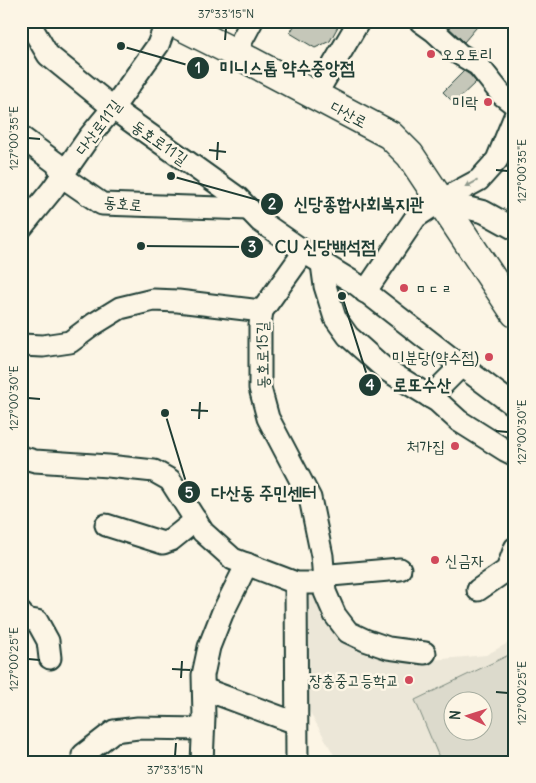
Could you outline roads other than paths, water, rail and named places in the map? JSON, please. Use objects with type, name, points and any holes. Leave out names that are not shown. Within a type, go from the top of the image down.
[{"type":"main road","name":"다산로","points":[[171,21],[390,135],[410,155],[515,313]]},
{"type":"street","name":"동호로11길","points":[[28,21],[48,55],[113,108],[238,198],[260,221],[322,264],[356,284],[515,406]]},
{"type":"street","name":"다산로11길","points":[[24,220],[63,174],[158,46],[167,21]]},
{"type":"street","points":[[235,53],[252,21]]},
{"type":"street","points":[[315,96],[360,21]]},
{"type":"street","points":[[420,21],[459,54],[478,65],[501,94],[515,105]]},
{"type":"street","points":[[365,292],[416,217],[440,201],[479,180],[496,160],[515,116]]},
{"type":"street","name":"동호로","points":[[21,137],[56,163],[70,182],[102,204],[249,210]]},
{"type":"street","points":[[440,201],[484,212],[515,229]]},
{"type":"street","points":[[262,311],[304,252]]},
{"type":"street","points":[[322,264],[325,286],[335,318],[348,336],[385,368],[438,401],[459,421],[515,455]]},
{"type":"street","name":"동호로15길","points":[[21,345],[43,346],[70,342],[120,308],[153,300],[178,301],[262,311],[260,324],[260,388],[268,418],[310,498],[322,556],[325,592],[335,615],[348,632],[365,640],[388,648],[426,654]]},
{"type":"street","points":[[430,396],[461,366]]},
{"type":"street","points":[[21,457],[35,461],[154,471],[170,480],[203,532],[233,559],[296,583],[313,584],[332,575],[400,569]]},
{"type":"street","points":[[106,525],[163,543],[171,540],[196,520]]},
{"type":"street","points":[[478,590],[508,570],[515,548]]},
{"type":"street","points":[[202,762],[203,676],[209,647],[222,614],[247,564]]},
{"type":"street","points":[[296,583],[296,762]]},
{"type":"street","points":[[21,613],[24,619],[37,622],[48,641],[50,658]]},
{"type":"street","points":[[204,689],[296,723]]},
{"type":"street","points":[[87,762],[83,755],[114,731],[138,728],[203,729]]},
{"type":"place","name":"미니스톱 약수중앙점","points":[[121,46]]},
{"type":"place","name":"오오토리","points":[[431,54]]},
{"type":"place","name":"미락","points":[[488,102]]},
{"type":"place","name":"신당종합사회복지관","points":[[171,176]]},
{"type":"place","name":"CU 신당백석점","points":[[141,246]]},
{"type":"place","name":"ㅁㄷㄹ","points":[[404,288]]},
{"type":"place","name":"로또수산","points":[[342,296]]},
{"type":"place","name":"미분당(약수점)","points":[[489,357]]},
{"type":"place","name":"다산동 주민센터","points":[[165,413]]},
{"type":"place","name":"처가집","points":[[455,446]]},
{"type":"place","name":"신금자","points":[[435,560]]},
{"type":"place","name":"장충중고등학교","points":[[409,680]]}]
